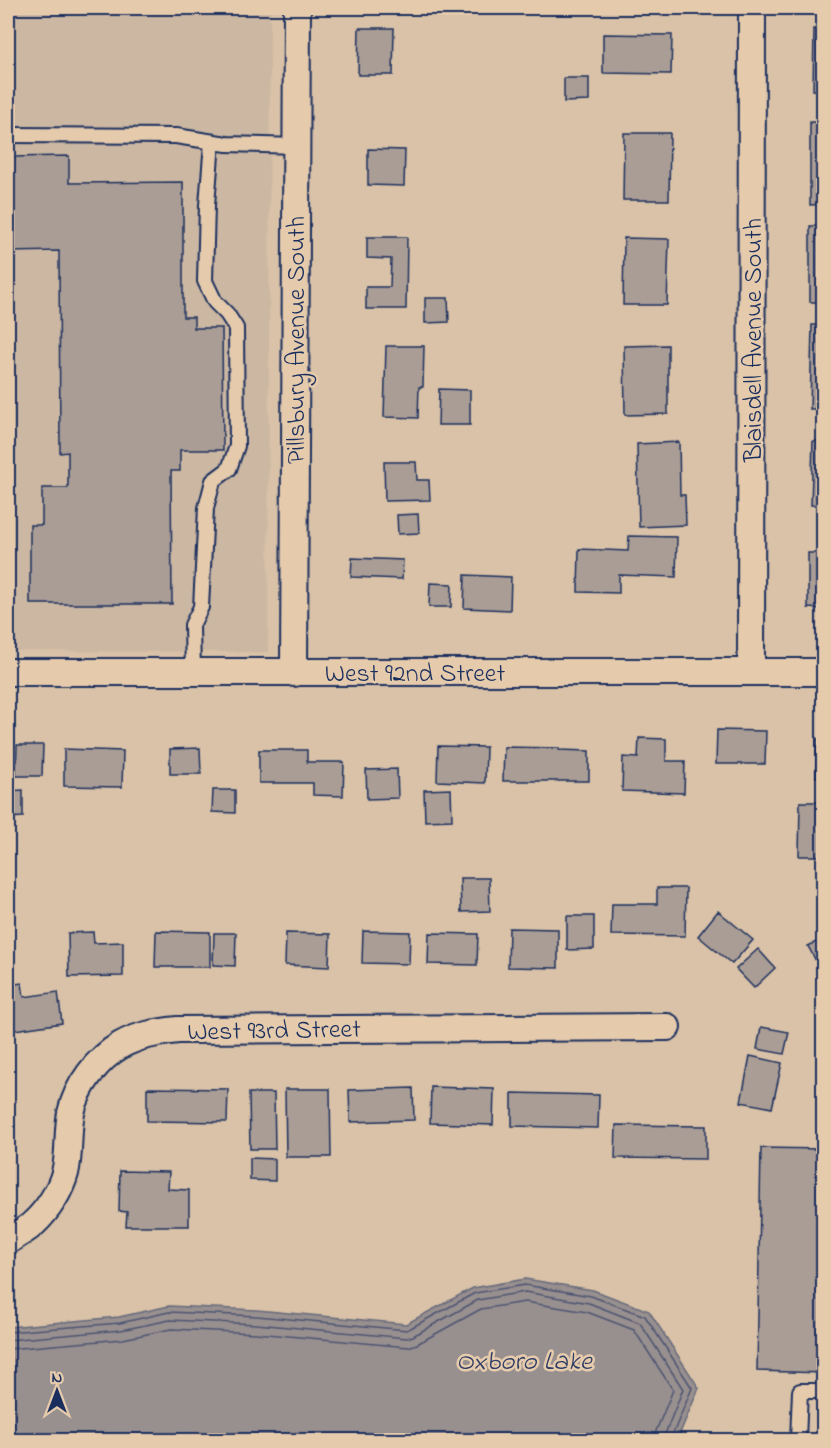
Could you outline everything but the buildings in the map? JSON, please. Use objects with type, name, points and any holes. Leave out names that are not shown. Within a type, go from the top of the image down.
[{"type":"street","name":"Pillsbury Avenue South","points":[[294,673],[297,8]]},
{"type":"street","name":"Blaisdell Avenue South","points":[[751,672],[752,8]]},
{"type":"street","name":"West 92nd Street","points":[[8,672],[824,672]]},
{"type":"street","name":"West 93rd Street","points":[[8,1241],[33,1224],[52,1201],[65,1173],[71,1114],[82,1086],[98,1062],[122,1044],[149,1034],[178,1030],[667,1027]]},
{"type":"lane","points":[[8,135],[176,136],[227,144],[296,146]]},
{"type":"lane","points":[[193,673],[192,625],[201,608],[206,508],[213,481],[229,469],[237,446],[236,328],[215,302],[205,282],[207,205],[212,141]]},
{"type":"lane","points":[[798,1440],[800,1391],[824,1391]]},
{"type":"shaded area","points":[[8,8],[270,8],[268,652],[8,651]]},
{"type":"water","name":"Oxboro Lake","points":[[525,1279],[593,1290],[649,1311],[699,1388],[677,1440],[8,1440],[8,1327],[119,1317],[169,1306],[257,1310],[406,1324],[473,1288]]}]
